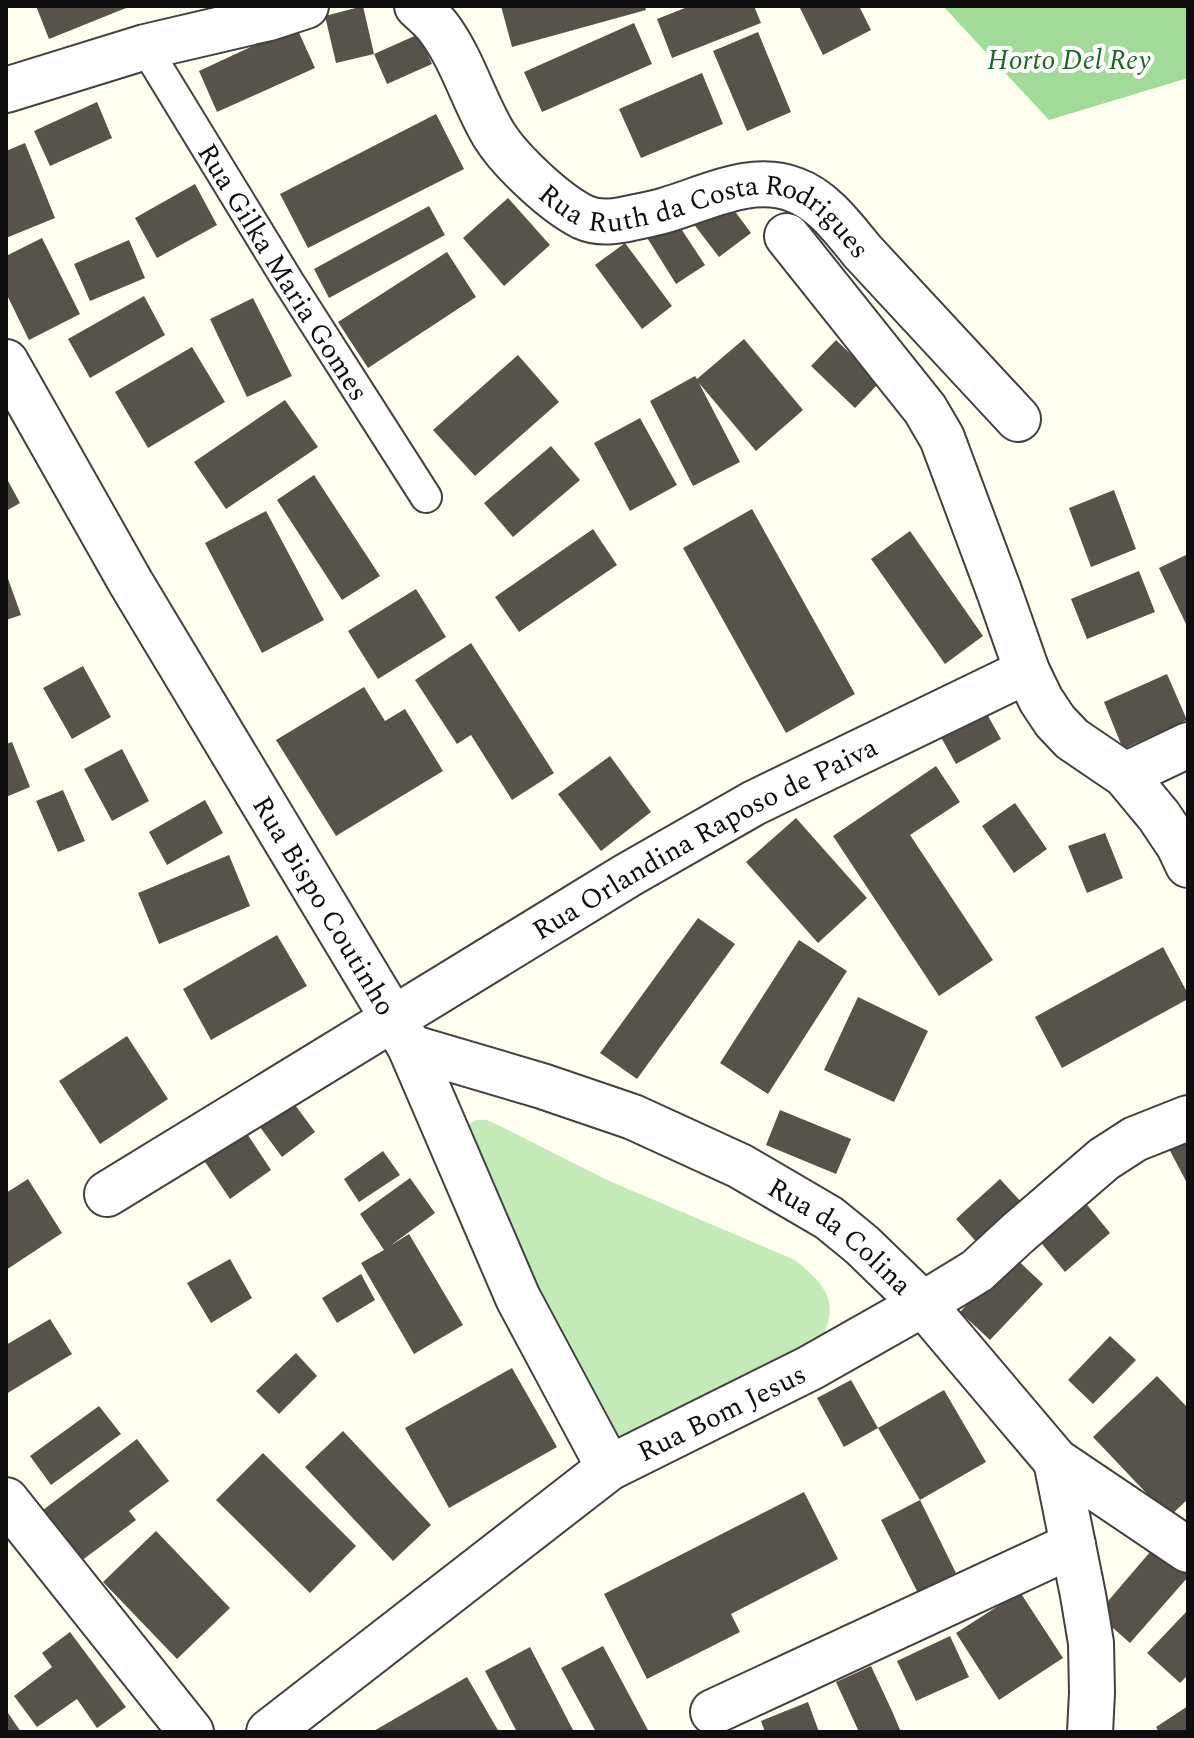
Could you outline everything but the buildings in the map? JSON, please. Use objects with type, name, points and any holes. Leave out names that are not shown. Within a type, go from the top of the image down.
[{"type":"street","points":[[6,90],[145,47],[269,18],[306,6]]},
{"type":"street","name":"Rua Ruth da Costa Rodrigues","points":[[417,6],[439,27],[495,137],[524,171],[578,215],[591,221],[613,222],[666,210],[734,188],[767,184],[795,189],[820,205],[839,223],[1018,419]]},
{"type":"street","name":"Rua Ruth da Costa Rodrigues","points":[[787,236],[925,409],[942,438],[1027,671],[1041,700],[1072,739],[1125,775],[1159,816],[1188,865]]},
{"type":"street","name":"Rua Bispo Coutinho","points":[[6,362],[131,583],[401,1034],[518,1298],[609,1468]]},
{"type":"street","name":"Rua Orlandina Raposo de Paiva","points":[[107,1194],[401,1034],[628,875],[754,803],[1027,671]]},
{"type":"street","points":[[1125,775],[1188,745]]},
{"type":"street","name":"Rua da Colina","points":[[401,1034],[633,1117],[740,1166],[829,1218],[923,1304],[1056,1461],[1188,1550]]},
{"type":"street","name":"Rua Bom Jesus","points":[[269,1732],[609,1468],[810,1368],[923,1304],[977,1271],[1104,1159],[1135,1139],[1188,1118]]},
{"type":"street","points":[[1056,1461],[1091,1643],[1090,1732]]},
{"type":"street","points":[[6,1500],[191,1732]]},
{"type":"street","points":[[713,1712],[1073,1545]]},
{"type":"lane","name":"Rua Gilka Maria Gomes","points":[[145,47],[288,281],[426,497]]},
{"type":"green space","name":"Horto Del Rey","points":[[943,6],[1188,6],[1188,78],[1049,120]]},
{"type":"green space","points":[[477,1120],[487,1120],[607,1180],[795,1260],[814,1277],[826,1294],[830,1313],[822,1337],[621,1442],[604,1439],[461,1129]]}]
